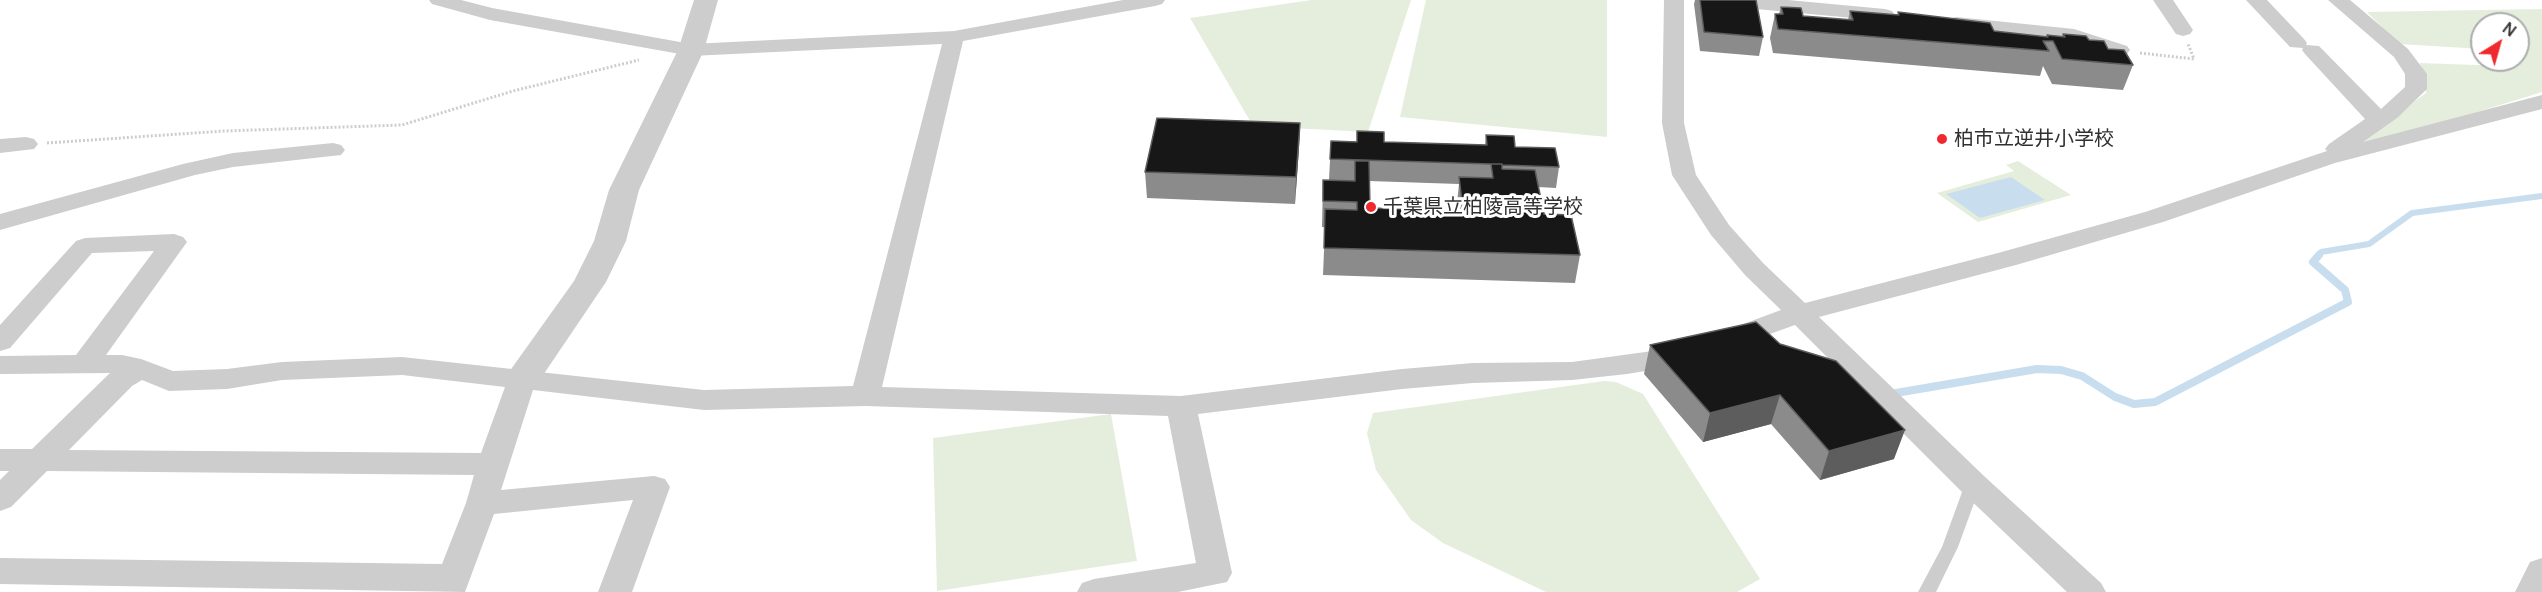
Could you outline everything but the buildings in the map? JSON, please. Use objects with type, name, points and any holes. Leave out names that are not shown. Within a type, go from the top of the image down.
[{"type":"street","points":[[439,0],[490,14],[691,50],[954,37],[1155,0]]},
{"type":"street","points":[[0,571],[450,584],[482,503],[492,464],[522,379],[590,282],[610,241],[624,190],[691,50],[706,0]]},
{"type":"street","points":[[1674,0],[1673,123],[1684,175],[1720,231],[1754,269],[1973,484],[2089,592]]},
{"type":"street","points":[[1724,0],[1901,17]]},
{"type":"street","points":[[2163,0],[2183,30]]},
{"type":"street","points":[[2256,0],[2379,120]]},
{"type":"street","points":[[2327,158],[2379,120],[2416,89],[2416,74],[2401,53],[2338,0]]},
{"type":"street","points":[[1936,21],[2074,35],[2120,50]]},
{"type":"street","points":[[866,396],[954,37]]},
{"type":"street","points":[[0,366],[122,363],[141,368],[169,381],[227,379],[282,371],[402,366],[704,400],[866,396],[1181,406],[1402,379],[1473,373],[1572,371],[1627,365],[1684,355],[1800,313],[2007,259],[2154,217],[2327,158],[2542,102]]},
{"type":"street","points":[[0,146],[26,144]]},
{"type":"street","points":[[0,222],[191,169],[233,160],[333,150]]},
{"type":"street","points":[[0,342],[85,246],[174,242],[84,365]]},
{"type":"street","points":[[0,499],[122,379],[141,368]]},
{"type":"street","points":[[1094,592],[1215,573],[1181,406]]},
{"type":"street","points":[[0,460],[492,464]]},
{"type":"street","points":[[482,503],[654,487],[615,592]]},
{"type":"street","points":[[2532,592],[2542,571]]},
{"type":"lane","points":[[1927,592],[1950,547],[1973,484]]},
{"type":"path","points":[[2120,50],[2194,59],[2183,30]]},
{"type":"path","points":[[26,144],[224,132],[402,125],[513,91],[643,59]]},
{"type":"green space","points":[[1311,0],[1411,0],[1368,132],[1253,126],[1190,18]]},
{"type":"green space","points":[[1426,0],[1607,0],[1607,137],[1400,117]]},
{"type":"green space","points":[[2542,9],[2542,92],[2403,135],[2357,144],[2426,93],[2420,63],[2470,65],[2470,72],[2530,72],[2530,12],[2470,12],[2470,48],[2399,44],[2367,12]]},
{"type":"green space","points":[[2018,161],[2071,195],[1978,222],[1937,193],[2014,171],[2006,165]]},
{"type":"green space","points":[[1604,381],[1616,382],[1643,394],[1760,579],[1737,592],[1546,592],[1443,543],[1411,520],[1376,470],[1367,433],[1373,413]]},
{"type":"green space","points":[[1111,414],[1137,561],[937,591],[933,438]]},
{"type":"water","points":[[2011,177],[2045,200],[1980,218],[1946,194]]},
{"type":"waterway","points":[[2318,256],[2321,252],[2369,244],[2412,213],[2542,196]]},
{"type":"waterway","points":[[1890,394],[2037,369],[2061,370],[2082,376],[2115,397],[2134,404],[2155,402],[2348,302],[2345,290],[2313,262],[2319,255]]},
{"type":"place","name":"柏市立逆井小学校","points":[[1942,139]]},
{"type":"place","name":"千葉県立柏陵高等学校","points":[[1371,207]]}]
